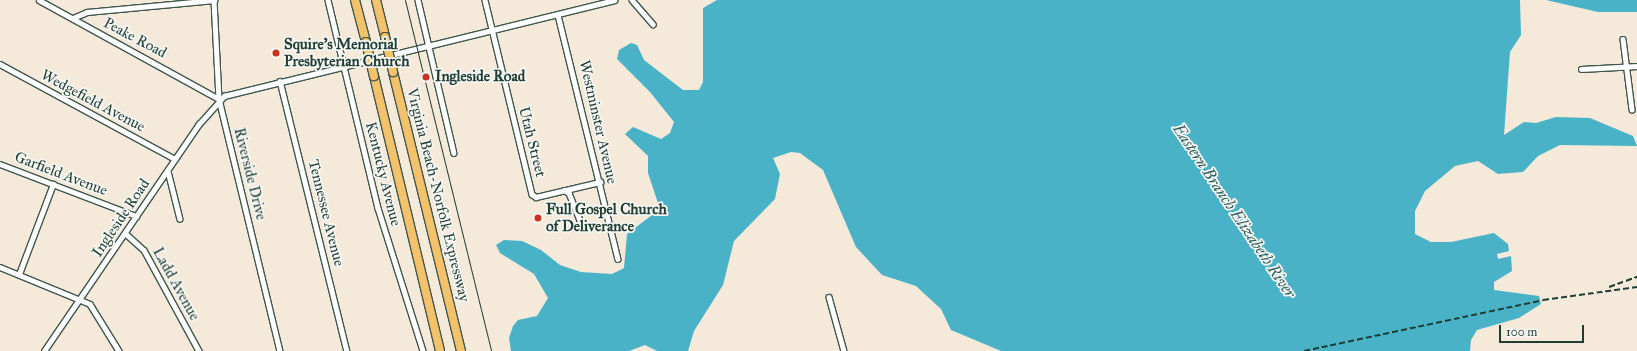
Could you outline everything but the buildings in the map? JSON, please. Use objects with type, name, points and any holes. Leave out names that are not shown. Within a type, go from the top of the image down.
[{"type":"highway","points":[[355,0],[440,351]]},
{"type":"highway","name":"Virginia Beach-Norfolk Expressway","points":[[376,0],[461,351]]},
{"type":"street","name":"Peake Road","points":[[39,0],[219,99]]},
{"type":"street","points":[[73,18],[88,12],[214,0]]},
{"type":"street","name":"Riverside Drive","points":[[214,0],[219,99],[280,351]]},
{"type":"street","name":"Kentucky Avenue","points":[[328,0],[380,214],[423,351]]},
{"type":"street","points":[[418,0],[454,153]]},
{"type":"street","name":"Utah Street","points":[[485,0],[534,196],[564,190]]},
{"type":"street","points":[[219,99],[280,80],[492,29],[558,15],[614,0]]},
{"type":"street","points":[[632,0],[653,24]]},
{"type":"street","name":"Westminster Avenue","points":[[558,15],[618,259]]},
{"type":"street","points":[[1624,39],[1629,66],[1632,109]]},
{"type":"street","name":"Wedgefield Avenue","points":[[0,64],[176,159]]},
{"type":"street","points":[[1581,69],[1637,66]]},
{"type":"street","name":"Tennessee Avenue","points":[[280,80],[347,351]]},
{"type":"street","name":"Ingleside Road","points":[[44,351],[136,216],[219,99]]},
{"type":"street","name":"Garfield Avenue","points":[[0,164],[136,216]]},
{"type":"street","points":[[168,171],[180,219]]},
{"type":"street","points":[[564,190],[600,182]]},
{"type":"street","points":[[19,274],[53,184]]},
{"type":"street","points":[[564,190],[569,193],[581,223],[592,228],[610,225]]},
{"type":"street","name":"Ladd Avenue","points":[[125,233],[144,250],[199,351]]},
{"type":"street","points":[[0,267],[80,299],[93,306],[119,351]]},
{"type":"street","points":[[829,297],[844,351]]},
{"type":"water","name":"Eastern Branch Elizabeth River","points":[[717,0],[1520,0],[1521,35],[1510,52],[1504,135],[1524,122],[1536,123],[1556,117],[1590,118],[1633,136],[1637,146],[1560,145],[1538,156],[1523,172],[1498,174],[1478,161],[1455,166],[1425,191],[1415,211],[1415,234],[1431,242],[1451,242],[1494,233],[1508,244],[1509,251],[1497,254],[1498,259],[1511,256],[1512,271],[1494,282],[1494,290],[1539,296],[1541,304],[1519,318],[1477,330],[1471,340],[1470,351],[1001,351],[951,330],[941,309],[916,286],[882,275],[856,247],[823,170],[800,153],[791,152],[773,158],[780,174],[775,199],[734,241],[723,285],[694,331],[688,351],[657,351],[645,345],[629,351],[511,351],[509,338],[513,326],[518,320],[537,316],[548,298],[534,274],[500,253],[496,245],[504,240],[522,241],[541,250],[560,265],[581,272],[612,274],[624,268],[627,234],[660,209],[648,173],[648,156],[625,134],[633,127],[661,139],[670,133],[674,122],[650,92],[617,59],[619,50],[631,43],[637,45],[644,60],[683,90],[699,90],[703,82],[703,8]]},
{"type":"water","points":[[1546,0],[1637,0],[1637,12],[1598,12]]},
{"type":"tram line","points":[[405,0],[491,351]]},
{"type":"railway","points":[[1609,287],[1637,277]]},
{"type":"railway","points":[[1304,351],[1543,300],[1637,287]]},
{"type":"place","name":"Squire's Memorial Presbyterian Church","points":[[276,53]]},
{"type":"place","name":"Ingleside Road","points":[[426,77]]},
{"type":"place","name":"Full Gospel Church of Deliverance","points":[[538,218]]}]
